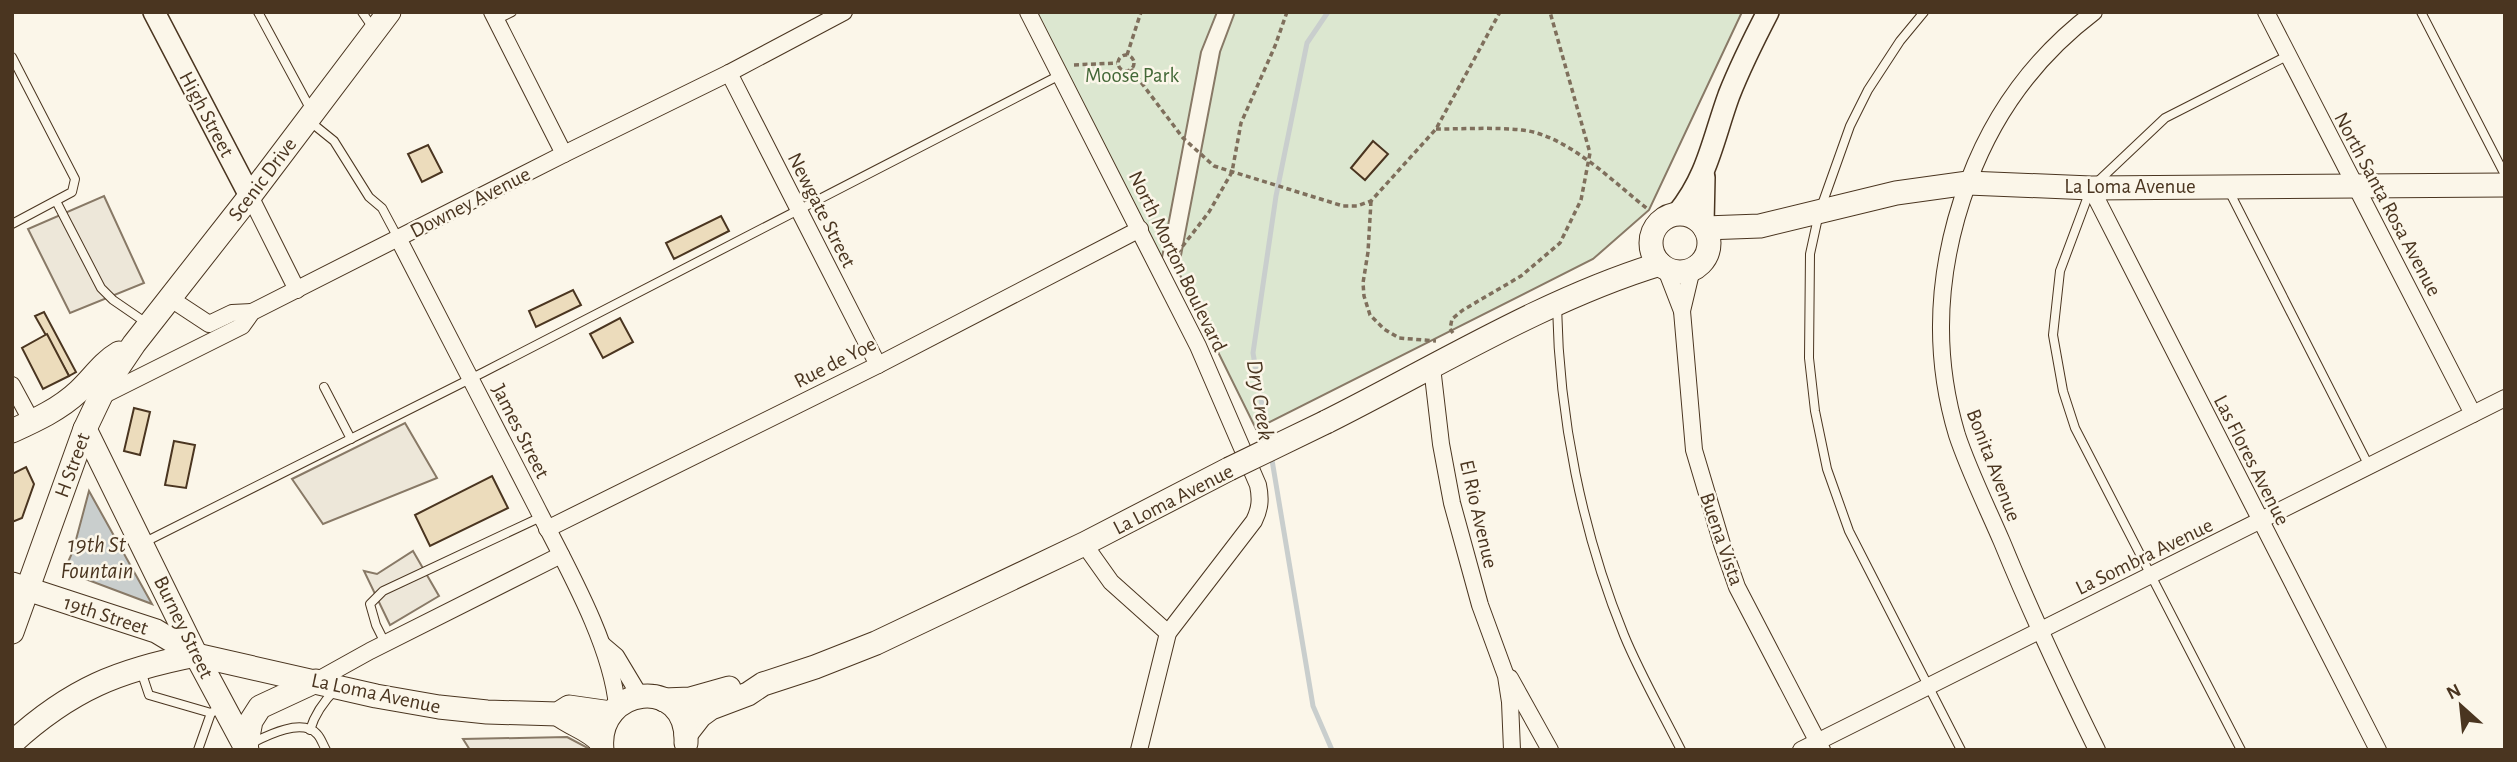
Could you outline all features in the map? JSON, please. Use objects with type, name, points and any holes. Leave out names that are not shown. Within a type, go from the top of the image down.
[{"type":"main road","name":"Scenic Drive","points":[[134,344],[310,116],[368,22],[388,12]]},
{"type":"main road","name":"La Loma Avenue","points":[[1704,226],[1760,226],[1896,193],[1968,183],[2091,188],[2505,185]]},
{"type":"main road","points":[[1678,213],[1688,214],[1704,226],[1710,241],[1699,264],[1680,272],[1663,266],[1651,248],[1651,238],[1661,220],[1678,213]]},
{"type":"main road","name":"La Loma Avenue","points":[[1699,264],[1760,226]]},
{"type":"main road","name":"La Loma Avenue","points":[[1613,279],[1639,255],[1651,238]]},
{"type":"main road","name":"La Loma Avenue","points":[[685,742],[700,716],[711,708],[748,694],[763,684],[876,643],[1084,544],[1557,305],[1613,279],[1663,266]]},
{"type":"main road","points":[[22,426],[62,406],[106,360],[134,344]]},
{"type":"main road","name":"H Street","points":[[12,632],[20,587],[85,429],[100,397],[134,344]]},
{"type":"main road","name":"Burney Street","points":[[85,429],[197,655],[218,710],[246,748]]},
{"type":"main road","name":"19th Street","points":[[20,587],[156,631],[197,655]]},
{"type":"main road","name":"La Loma Avenue","points":[[197,655],[376,696],[439,707],[487,712],[558,714],[569,707],[614,709]]},
{"type":"main road","points":[[12,744],[59,704],[101,682],[140,668],[197,655]]},
{"type":"main road","points":[[246,748],[251,721],[260,706],[327,684]]},
{"type":"main road","name":"La Loma Avenue","points":[[640,696],[653,696],[664,700],[690,699],[745,684],[763,684]]},
{"type":"main road","points":[[602,746],[606,723],[614,709],[640,696]]},
{"type":"main road","points":[[664,700],[681,714],[685,742]]},
{"type":"main road","name":"La Loma Avenue","points":[[558,714],[567,722],[587,729],[602,746]]},
{"type":"street","name":"High Street","points":[[154,12],[297,290]]},
{"type":"street","name":"Downey Avenue","points":[[100,397],[242,326],[252,312],[729,73],[844,12]]},
{"type":"street","name":"North Morton Boulevard","points":[[1028,12],[1198,345],[1258,485],[1260,497],[1259,510],[1254,521],[1168,633],[1135,748]]},
{"type":"street","points":[[1678,213],[1704,174],[1729,96],[1747,52],[1768,12]]},
{"type":"street","name":"Bonita Avenue","points":[[2094,12],[2050,49],[2025,77],[2001,113],[1978,156],[1948,247],[1940,323],[1946,392],[1957,435],[2039,631],[2097,750]]},
{"type":"street","name":"North Santa Rosa Avenue","points":[[2266,12],[2473,414]]},
{"type":"street","points":[[494,16],[564,154]]},
{"type":"street","name":"Newgate Street","points":[[729,73],[878,365]]},
{"type":"street","points":[[1704,174],[1704,226]]},
{"type":"street","name":"Las Flores Avenue","points":[[2091,188],[2378,750]]},
{"type":"street","name":"Rue de Yoe","points":[[544,523],[878,365],[1140,229]]},
{"type":"street","name":"James Street","points":[[398,238],[561,555],[603,645],[613,679],[614,709]]},
{"type":"street","name":"Buena Vista","points":[[1682,311],[1699,264]]},
{"type":"street","name":"Buena Vista","points":[[1663,266],[1682,311],[1693,450],[1722,544],[1737,587],[1820,746]]},
{"type":"street","points":[[171,299],[209,324],[232,313],[252,312]]},
{"type":"street","name":"El Rio Avenue","points":[[1432,367],[1441,444],[1454,514],[1480,605],[1504,667],[1550,750]]},
{"type":"street","points":[[12,385],[22,426]]},
{"type":"street","name":"La Sombra Avenue","points":[[1801,750],[1820,746],[1927,687],[2505,398]]},
{"type":"street","points":[[1084,544],[1111,582],[1168,633]]},
{"type":"street","points":[[327,684],[385,643],[561,555]]},
{"type":"street","name":"James Street","points":[[603,645],[616,656],[640,696]]},
{"type":"street","name":"El Rio Avenue","points":[[1504,667],[1510,702],[1512,750]]},
{"type":"lane","points":[[258,12],[310,116],[334,141],[369,197],[382,208],[398,238]]},
{"type":"lane","points":[[494,16],[512,12]]},
{"type":"lane","points":[[1924,12],[1900,41],[1868,90],[1850,126],[1819,213],[1810,254],[1809,358],[1815,411],[1827,469],[1849,531],[1961,750]]},
{"type":"lane","points":[[2421,12],[2505,175]]},
{"type":"lane","points":[[2241,750],[2075,428],[2063,391],[2053,335],[2060,271],[2091,188],[2165,118],[2287,56]]},
{"type":"lane","points":[[12,57],[75,179],[72,192],[12,224]]},
{"type":"lane","points":[[143,543],[799,211],[1058,69]]},
{"type":"lane","points":[[2226,186],[2369,466]]},
{"type":"lane","points":[[56,201],[101,288],[113,300],[150,325]]},
{"type":"lane","points":[[1557,305],[1560,362],[1572,452],[1594,552],[1624,636],[1681,750]]},
{"type":"lane","points":[[324,387],[351,439]]},
{"type":"lane","points":[[385,643],[370,604],[383,591],[544,523]]},
{"type":"lane","points":[[140,668],[149,695],[218,710],[198,750]]},
{"type":"lane","points":[[310,730],[313,718],[322,705],[327,684]]},
{"type":"lane","points":[[246,748],[262,738],[302,727],[317,733],[326,750]]},
{"type":"lane","points":[[12,744],[24,750]]},
{"type":"path","points":[[1127,55],[1141,12]]},
{"type":"path","points":[[1162,273],[1209,212],[1232,172],[1241,123],[1275,46],[1286,12]]},
{"type":"path","points":[[1131,69],[1184,138],[1214,166],[1343,206],[1357,206],[1371,201],[1436,129],[1500,12]]},
{"type":"path","points":[[1371,201],[1364,296],[1370,314],[1384,329],[1398,338],[1434,341],[1454,337],[1450,329],[1452,319],[1521,276],[1560,243],[1581,200],[1590,153],[1550,12]]},
{"type":"path","points":[[1117,63],[1122,55],[1127,55],[1134,60],[1131,69]]},
{"type":"path","points":[[1058,69],[1117,63]]},
{"type":"path","points":[[1117,63],[1122,70],[1131,69]]},
{"type":"path","points":[[1436,129],[1524,130],[1553,139],[1589,163],[1649,210]]},
{"type":"green space","name":"Moose Park","points":[[1028,12],[1217,12],[1201,52],[1160,268]]},
{"type":"green space","points":[[1235,12],[1742,12],[1649,210],[1593,259],[1256,429],[1178,271],[1220,52]]},
{"type":"shaded area","points":[[104,196],[144,283],[70,313],[28,229]]},
{"type":"shaded area","points":[[405,423],[437,478],[323,524],[292,479]]},
{"type":"shaded area","points":[[413,551],[439,596],[390,625],[364,571],[377,574]]},
{"type":"shaded area","points":[[567,737],[588,750],[470,750],[463,739]]},
{"type":"water","name":"19th St Fountain","points":[[89,491],[152,604],[64,571],[73,551]]},
{"type":"building","points":[[1373,141],[1388,154],[1365,180],[1351,168]]},
{"type":"building","points":[[428,145],[442,172],[422,182],[408,154]]},
{"type":"building","points":[[721,216],[729,231],[674,259],[666,243]]},
{"type":"building","points":[[573,290],[581,305],[536,327],[529,311]]},
{"type":"building","points":[[44,312],[76,372],[69,376],[35,316]]},
{"type":"building","points":[[620,318],[633,342],[603,358],[590,334]]},
{"type":"building","points":[[47,334],[69,376],[43,389],[22,348]]},
{"type":"building","points":[[134,408],[150,412],[140,455],[124,451]]},
{"type":"building","points":[[174,441],[195,445],[186,488],[165,485]]},
{"type":"building","points":[[26,467],[34,484],[22,518],[12,522],[12,474]]},
{"type":"building","points":[[492,476],[508,508],[430,546],[415,515]]},
{"type":"waterway","name":"Dry Creek","points":[[1269,444],[1253,353],[1276,196],[1307,43],[1328,12]]},
{"type":"waterway","name":"Dry Creek","points":[[1271,454],[1313,706],[1332,750]]}]
